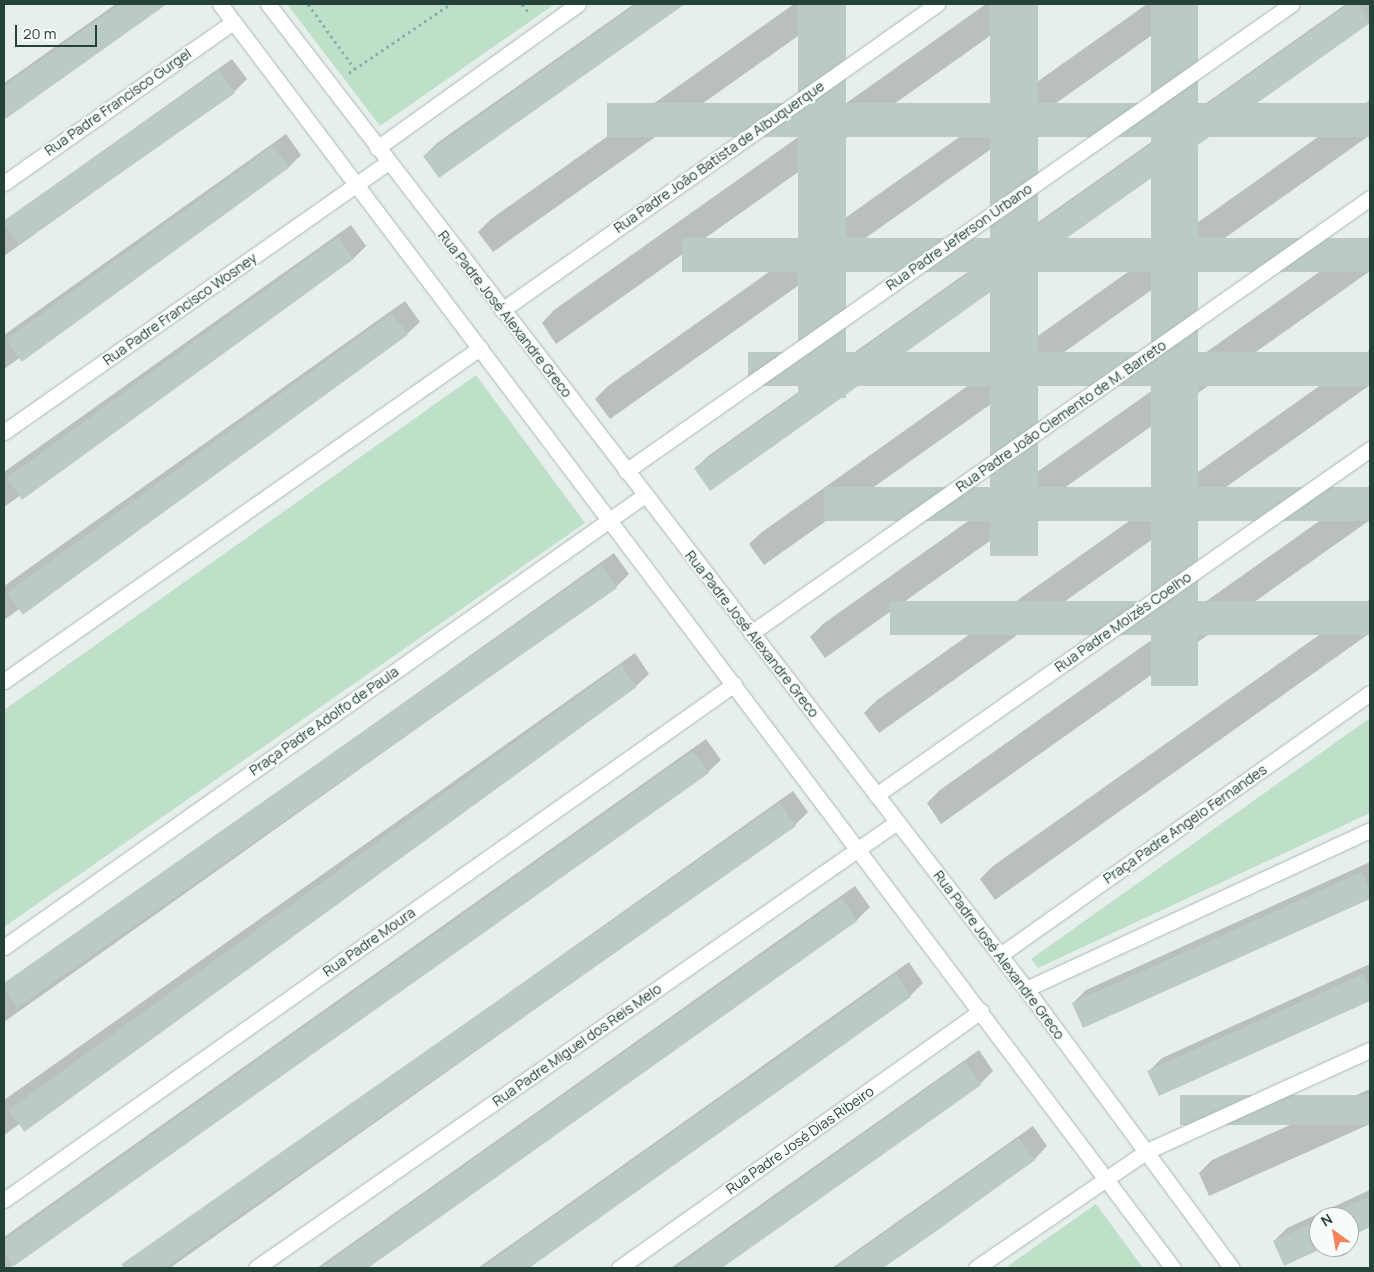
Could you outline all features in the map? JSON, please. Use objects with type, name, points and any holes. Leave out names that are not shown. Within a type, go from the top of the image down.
[{"type":"street","points":[[220,4],[859,849],[1173,1268]]},
{"type":"street","name":"Rua Padre José Alexandre Greco","points":[[268,4],[1026,989],[1232,1268]]},
{"type":"street","points":[[377,148],[578,4]]},
{"type":"street","name":"Rua Padre João Batista de Albuquerque","points":[[502,310],[937,4]]},
{"type":"street","name":"Rua Padre Jeferson Urbano","points":[[626,471],[1292,4]]},
{"type":"street","name":"Rua Padre Francisco Gurgel","points":[[4,182],[233,22]]},
{"type":"street","name":"Rua Padre Francisco Wosney","points":[[4,432],[388,162]]},
{"type":"street","name":"Rua Padre João Clemento de M. Barreto","points":[[751,633],[1370,198]]},
{"type":"street","points":[[4,681],[480,348]]},
{"type":"street","name":"Rua Padre Moizés Coelho","points":[[876,795],[1370,449]]},
{"type":"street","name":"Praça Padre Adolfo de Paula","points":[[4,947],[645,495]]},
{"type":"street","name":"Rua Padre Moura","points":[[4,1200],[734,684]]},
{"type":"street","name":"Praça Padre Angelo Fernandes","points":[[1000,955],[1370,692]]},
{"type":"street","name":"Rua Padre Miguel dos Reis Melo","points":[[256,1268],[897,822]]},
{"type":"street","points":[[1026,989],[1370,830]]},
{"type":"street","name":"Rua Padre José Dias Ribeiro","points":[[619,1268],[981,1011]]},
{"type":"street","points":[[976,1268],[1106,1177],[1147,1151],[1370,1050]]},
{"type":"path","points":[[308,4],[355,69]]},
{"type":"path","points":[[353,82],[348,74],[450,4]]},
{"type":"path","points":[[522,4],[531,16]]},
{"type":"green space","points":[[287,4],[555,4],[380,126]]},
{"type":"green space","points":[[476,375],[585,523],[4,927],[4,710]]},
{"type":"green space","points":[[1370,718],[1370,813],[1038,968],[1031,959]]},
{"type":"green space","points":[[1096,1204],[1143,1268],[1005,1268]]},
{"type":"building","points":[[120,4],[167,4],[4,120],[4,86]]},
{"type":"building","points":[[637,4],[685,4],[439,178],[423,156]]},
{"type":"building","points":[[798,4],[846,4],[846,398],[798,398]]},
{"type":"building","points":[[990,4],[1038,4],[1038,556],[990,556]]},
{"type":"building","points":[[1151,4],[1198,4],[1198,686],[1151,686]]},
{"type":"building","points":[[1349,4],[1358,4],[1370,23],[710,491],[694,468]]},
{"type":"building","points":[[219,70],[235,93],[19,244],[4,221]]},
{"type":"building","points":[[607,103],[1370,103],[1370,137],[607,137]]},
{"type":"building","points":[[273,146],[289,168],[22,362],[6,340]]},
{"type":"building","points":[[338,237],[354,259],[22,500],[6,478]]},
{"type":"building","points":[[682,238],[1370,238],[1370,272],[682,272]]},
{"type":"building","points":[[392,313],[408,335],[23,615],[7,593]]},
{"type":"building","points":[[748,352],[1370,352],[1370,386],[748,386]]},
{"type":"building","points":[[824,487],[1370,487],[1370,521],[824,521]]},
{"type":"building","points":[[601,565],[617,588],[17,1008],[4,989],[4,983]]},
{"type":"building","points":[[890,601],[1370,601],[1370,635],[890,635]]},
{"type":"building","points":[[621,665],[637,687],[24,1132],[9,1110]]},
{"type":"building","points":[[693,751],[709,773],[14,1266],[4,1252],[4,1240]]},
{"type":"building","points":[[780,803],[796,826],[165,1268],[124,1268],[121,1264]]},
{"type":"building","points":[[1362,872],[1370,890],[1370,899],[1083,1028],[1072,1003]]},
{"type":"building","points":[[842,898],[857,921],[456,1206],[368,1268],[320,1268]]},
{"type":"building","points":[[896,974],[911,997],[577,1234],[529,1268],[481,1268]]},
{"type":"building","points":[[1363,974],[1370,990],[1370,1001],[1159,1096],[1147,1071]]},
{"type":"building","points":[[965,1062],[981,1085],[722,1268],[675,1268]]},
{"type":"building","points":[[1180,1095],[1370,1095],[1370,1125],[1180,1125]]},
{"type":"building","points":[[1019,1138],[1035,1160],[935,1232],[883,1268],[835,1268]]},
{"type":"building","points":[[1370,1196],[1370,1227],[1359,1232],[1359,1207],[1346,1207]]},
{"type":"building","points":[[1309,1225],[1309,1254],[1284,1266],[1273,1241]]}]
